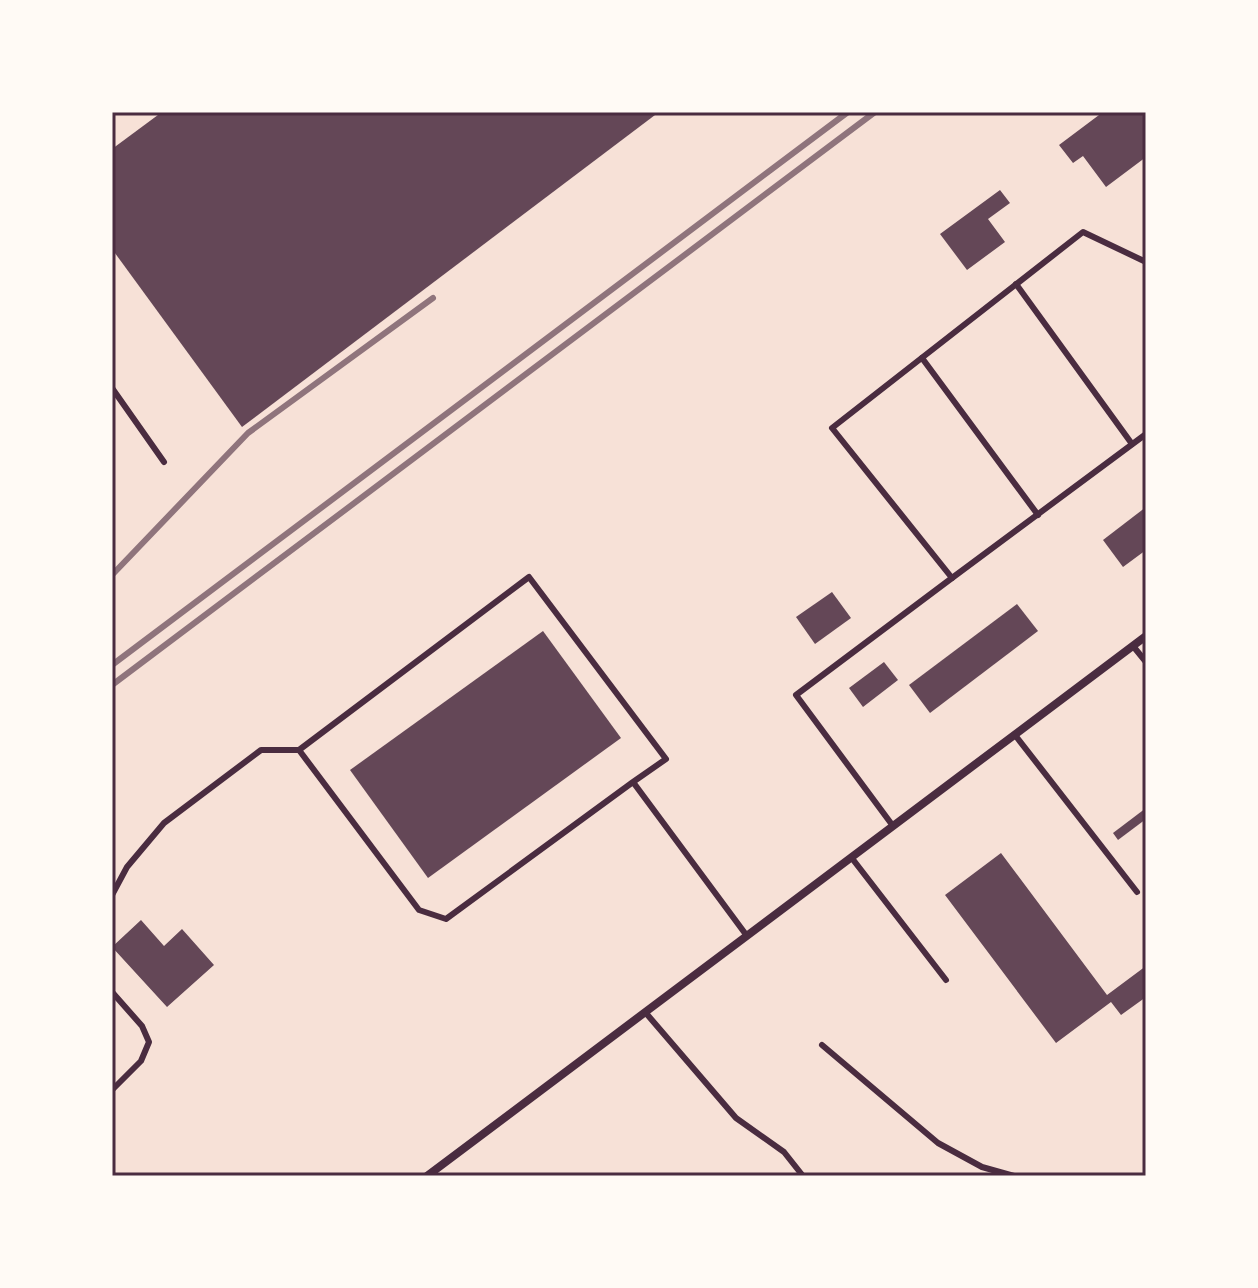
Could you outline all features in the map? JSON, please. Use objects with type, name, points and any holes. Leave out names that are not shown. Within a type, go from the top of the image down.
[{"type":"street","points":[[429,1175],[1146,636]]},
{"type":"lane","points":[[952,578],[832,428],[1083,232],[1146,262]]},
{"type":"lane","points":[[1016,284],[1132,444]]},
{"type":"lane","points":[[922,358],[1038,515]]},
{"type":"lane","points":[[112,388],[164,462]]},
{"type":"lane","points":[[893,826],[796,695],[1146,434]]},
{"type":"lane","points":[[112,895],[127,867],[164,823],[261,750],[299,750],[529,577],[666,759],[446,919],[419,910],[299,750]]},
{"type":"lane","points":[[1133,646],[1146,662]]},
{"type":"lane","points":[[1015,735],[1137,892]]},
{"type":"lane","points":[[633,782],[747,936]]},
{"type":"lane","points":[[851,857],[946,980]]},
{"type":"lane","points":[[112,992],[142,1026],[149,1042],[141,1061],[112,1090]]},
{"type":"lane","points":[[645,1012],[736,1118],[784,1152],[803,1176]]},
{"type":"lane","points":[[822,1045],[938,1143],[982,1167],[1014,1176]]},
{"type":"building","points":[[162,112],[659,112],[242,427],[112,249],[112,149]]},
{"type":"building","points":[[1103,112],[1146,112],[1146,157],[1106,187],[1083,156],[1073,163],[1059,145]]},
{"type":"building","points":[[1000,190],[1010,203],[988,219],[1005,242],[967,270],[940,234]]},
{"type":"building","points":[[1146,507],[1146,550],[1123,567],[1103,540]]},
{"type":"building","points":[[832,592],[851,618],[815,644],[796,617]]},
{"type":"building","points":[[1017,604],[1038,631],[930,713],[909,685]]},
{"type":"building","points":[[543,631],[621,738],[428,878],[350,770]]},
{"type":"building","points":[[884,662],[898,680],[863,707],[849,688]]},
{"type":"building","points":[[1146,808],[1146,819],[1118,840],[1113,833]]},
{"type":"building","points":[[1001,853],[1107,995],[1146,966],[1146,997],[1121,1015],[1111,1002],[1056,1043],[945,895]]},
{"type":"building","points":[[141,920],[164,946],[182,929],[214,965],[167,1007],[112,947]]},
{"type":"railway","points":[[112,665],[848,112]]},
{"type":"railway","points":[[112,685],[875,112]]},
{"type":"railway","points":[[112,575],[248,433],[433,298]]}]
